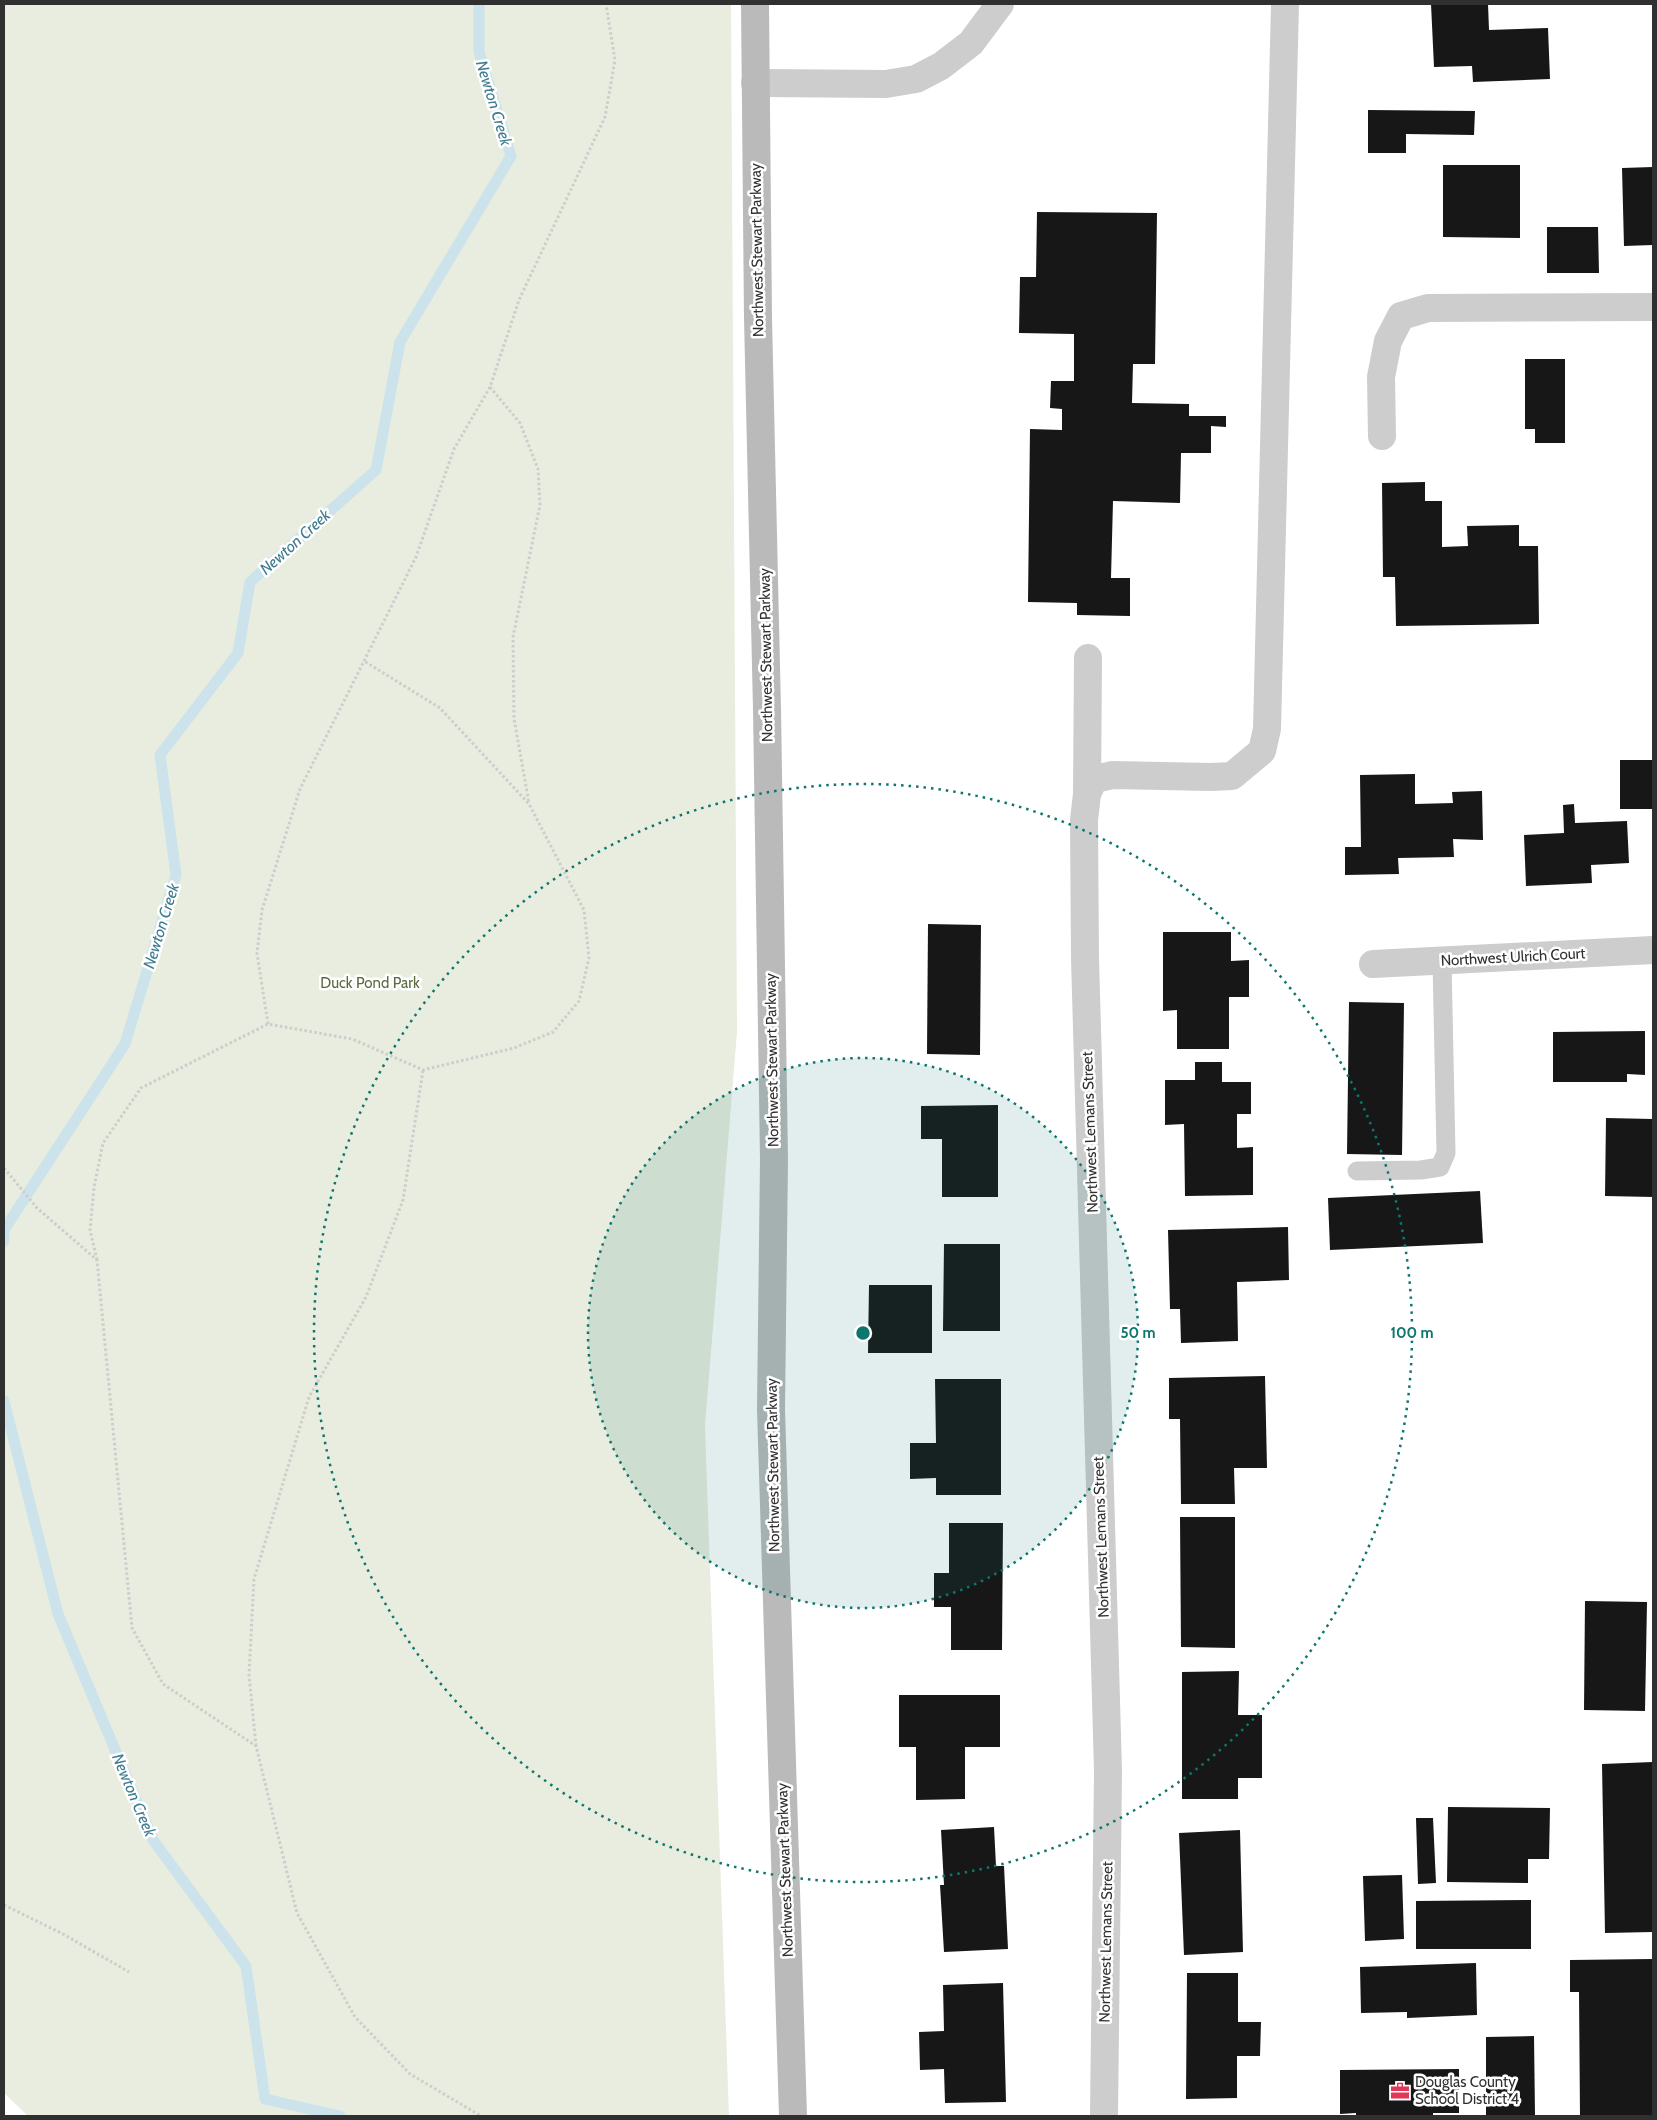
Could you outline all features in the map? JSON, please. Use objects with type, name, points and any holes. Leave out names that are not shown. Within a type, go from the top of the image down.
[{"type":"main road","name":"Northwest Stewart Parkway","points":[[755,4],[774,1159],[771,1409],[793,2116]]},
{"type":"street","points":[[755,84],[886,84],[916,79],[941,66],[970,43],[1000,4]]},
{"type":"street","points":[[1087,794],[1094,779],[1113,775],[1232,776],[1262,751],[1267,729],[1285,4]]},
{"type":"street","points":[[1382,436],[1381,377],[1388,341],[1401,316],[1428,308],[1653,307]]},
{"type":"street","name":"Northwest Lemans Street","points":[[1088,658],[1087,794],[1084,820],[1085,958],[1108,1771],[1104,2116]]},
{"type":"street","name":"Northwest Ulrich Court","points":[[1373,964],[1653,950]]},
{"type":"lane","points":[[1357,1171],[1421,1170],[1440,1167],[1446,1153],[1442,960]]},
{"type":"path","points":[[268,1024],[257,953],[262,910],[300,790],[416,557],[454,449],[490,387],[518,300],[605,117],[615,60],[606,4]]},
{"type":"path","points":[[490,387],[520,423],[538,469],[540,505],[513,638],[514,719],[529,804]]},
{"type":"path","points":[[256,1746],[164,1684],[132,1628],[97,1260],[90,1230],[94,1187],[103,1143],[141,1088],[268,1024],[352,1039],[423,1070],[514,1048],[553,1032],[579,1001],[589,958],[584,910],[529,804],[440,708],[364,661]]},
{"type":"path","points":[[423,1070],[403,1200],[366,1297],[309,1397],[254,1579],[249,1675],[256,1746],[297,1913],[355,2017],[410,2074],[480,2116]]},
{"type":"path","points":[[4,1168],[37,1208],[97,1260]]},
{"type":"path","points":[[4,1905],[63,1934],[129,1972]]},
{"type":"green space","name":"Duck Pond Park","points":[[4,4],[731,4],[737,1032],[705,1426],[729,2116],[28,2116],[4,2093]]},
{"type":"building","points":[[1431,4],[1488,4],[1489,30],[1548,28],[1550,79],[1473,82],[1472,66],[1434,67]]},
{"type":"building","points":[[1368,110],[1475,111],[1474,135],[1406,134],[1406,153],[1368,153]]},
{"type":"building","points":[[1443,165],[1520,165],[1520,238],[1443,237]]},
{"type":"building","points":[[1653,167],[1653,245],[1624,246],[1622,168]]},
{"type":"building","points":[[1037,212],[1157,213],[1155,364],[1133,364],[1132,403],[1189,404],[1189,416],[1226,416],[1226,427],[1211,426],[1211,453],[1181,453],[1180,503],[1113,501],[1111,578],[1130,578],[1130,616],[1077,615],[1077,603],[1028,602],[1030,429],[1062,430],[1062,409],[1050,408],[1051,381],[1074,381],[1074,334],[1019,333],[1020,277],[1036,277]]},
{"type":"building","points":[[1547,227],[1598,227],[1599,273],[1547,273]]},
{"type":"building","points":[[1525,359],[1565,359],[1565,443],[1535,443],[1535,429],[1525,429]]},
{"type":"building","points":[[1425,482],[1425,501],[1442,501],[1442,547],[1468,546],[1467,526],[1519,525],[1519,546],[1538,546],[1539,624],[1396,626],[1395,577],[1383,577],[1382,483]]},
{"type":"building","points":[[1620,760],[1653,760],[1653,809],[1620,809]]},
{"type":"building","points":[[1415,774],[1415,804],[1453,803],[1452,792],[1482,791],[1483,840],[1453,839],[1454,857],[1398,858],[1399,874],[1345,875],[1345,847],[1361,847],[1360,775]]},
{"type":"building","points":[[1574,804],[1575,823],[1627,821],[1629,863],[1591,865],[1592,883],[1526,886],[1524,835],[1564,833],[1563,805]]},
{"type":"building","points":[[928,924],[981,925],[980,1055],[927,1054]]},
{"type":"building","points":[[1163,932],[1231,932],[1231,961],[1249,960],[1249,997],[1229,997],[1229,1049],[1177,1049],[1177,1010],[1163,1011]]},
{"type":"building","points":[[1349,1002],[1404,1003],[1402,1155],[1347,1154]]},
{"type":"building","points":[[1645,1031],[1645,1075],[1627,1074],[1627,1082],[1553,1082],[1553,1032]]},
{"type":"building","points":[[1195,1062],[1222,1062],[1222,1082],[1251,1082],[1251,1114],[1237,1114],[1237,1148],[1253,1147],[1253,1195],[1185,1196],[1184,1124],[1165,1125],[1165,1080],[1195,1080]]},
{"type":"building","points":[[998,1105],[998,1197],[942,1197],[942,1139],[921,1139],[921,1106]]},
{"type":"building","points":[[1606,1118],[1653,1119],[1653,1197],[1605,1196]]},
{"type":"building","points":[[1480,1191],[1483,1243],[1330,1250],[1328,1198]]},
{"type":"building","points":[[1288,1227],[1289,1280],[1237,1282],[1238,1341],[1181,1343],[1180,1309],[1170,1309],[1168,1230]]},
{"type":"building","points":[[944,1244],[1000,1244],[1000,1331],[943,1331]]},
{"type":"building","points":[[869,1285],[932,1285],[932,1353],[868,1353]]},
{"type":"building","points":[[1265,1376],[1267,1468],[1234,1468],[1235,1504],[1181,1504],[1180,1419],[1169,1419],[1169,1378]]},
{"type":"building","points":[[935,1379],[1001,1379],[1001,1495],[936,1495],[936,1478],[910,1479],[910,1443],[936,1443]]},
{"type":"building","points":[[1180,1517],[1235,1517],[1235,1648],[1181,1647]]},
{"type":"building","points":[[949,1523],[1003,1523],[1002,1650],[951,1650],[951,1607],[934,1607],[934,1573],[949,1573]]},
{"type":"building","points":[[1585,1601],[1647,1602],[1645,1711],[1584,1710]]},
{"type":"building","points":[[1239,1671],[1238,1715],[1262,1715],[1262,1778],[1238,1778],[1238,1799],[1182,1799],[1182,1672]]},
{"type":"building","points":[[899,1695],[1000,1695],[1000,1747],[965,1747],[965,1799],[916,1800],[916,1747],[899,1747]]},
{"type":"building","points":[[1653,1762],[1653,1932],[1605,1933],[1602,1764]]},
{"type":"building","points":[[1448,1807],[1550,1808],[1549,1859],[1528,1859],[1528,1883],[1447,1882]]},
{"type":"building","points":[[1416,1818],[1433,1818],[1436,1883],[1418,1884]]},
{"type":"building","points":[[994,1827],[996,1866],[1004,1866],[1008,1949],[944,1952],[940,1885],[944,1885],[941,1830]]},
{"type":"building","points":[[1240,1830],[1243,1952],[1184,1955],[1179,1833]]},
{"type":"building","points":[[1402,1875],[1404,1939],[1365,1941],[1363,1876]]},
{"type":"building","points":[[1531,1900],[1531,1949],[1416,1949],[1416,1901]]},
{"type":"building","points":[[1653,1959],[1653,2116],[1580,2116],[1579,1992],[1570,1992],[1570,1960]]},
{"type":"building","points":[[1476,1963],[1477,2015],[1407,2018],[1407,2012],[1361,2013],[1360,1967]]},
{"type":"building","points":[[1187,1973],[1238,1973],[1238,2022],[1261,2022],[1260,2056],[1237,2056],[1237,2098],[1186,2099]]},
{"type":"building","points":[[1003,1983],[1006,2102],[945,2103],[944,2069],[920,2070],[919,2032],[944,2031],[943,1985]]},
{"type":"building","points":[[1534,2036],[1535,2116],[1486,2116],[1486,2037]]},
{"type":"building","name":"Douglas County School District 4","points":[[1459,2069],[1459,2113],[1433,2113],[1433,2116],[1356,2116],[1356,2113],[1340,2114],[1340,2070]]},
{"type":"waterway","name":"Newton Creek","points":[[4,1241],[4,1230],[125,1044],[176,875],[160,755],[238,653],[250,582],[376,470],[400,342],[511,156],[479,52],[479,4]]},
{"type":"waterway","name":"Newton Creek","points":[[4,1401],[58,1614],[153,1840],[246,1966],[265,2099],[340,2116]]},
{"type":"place","name":"Douglas County School District 4","points":[[1400,2091]]}]
